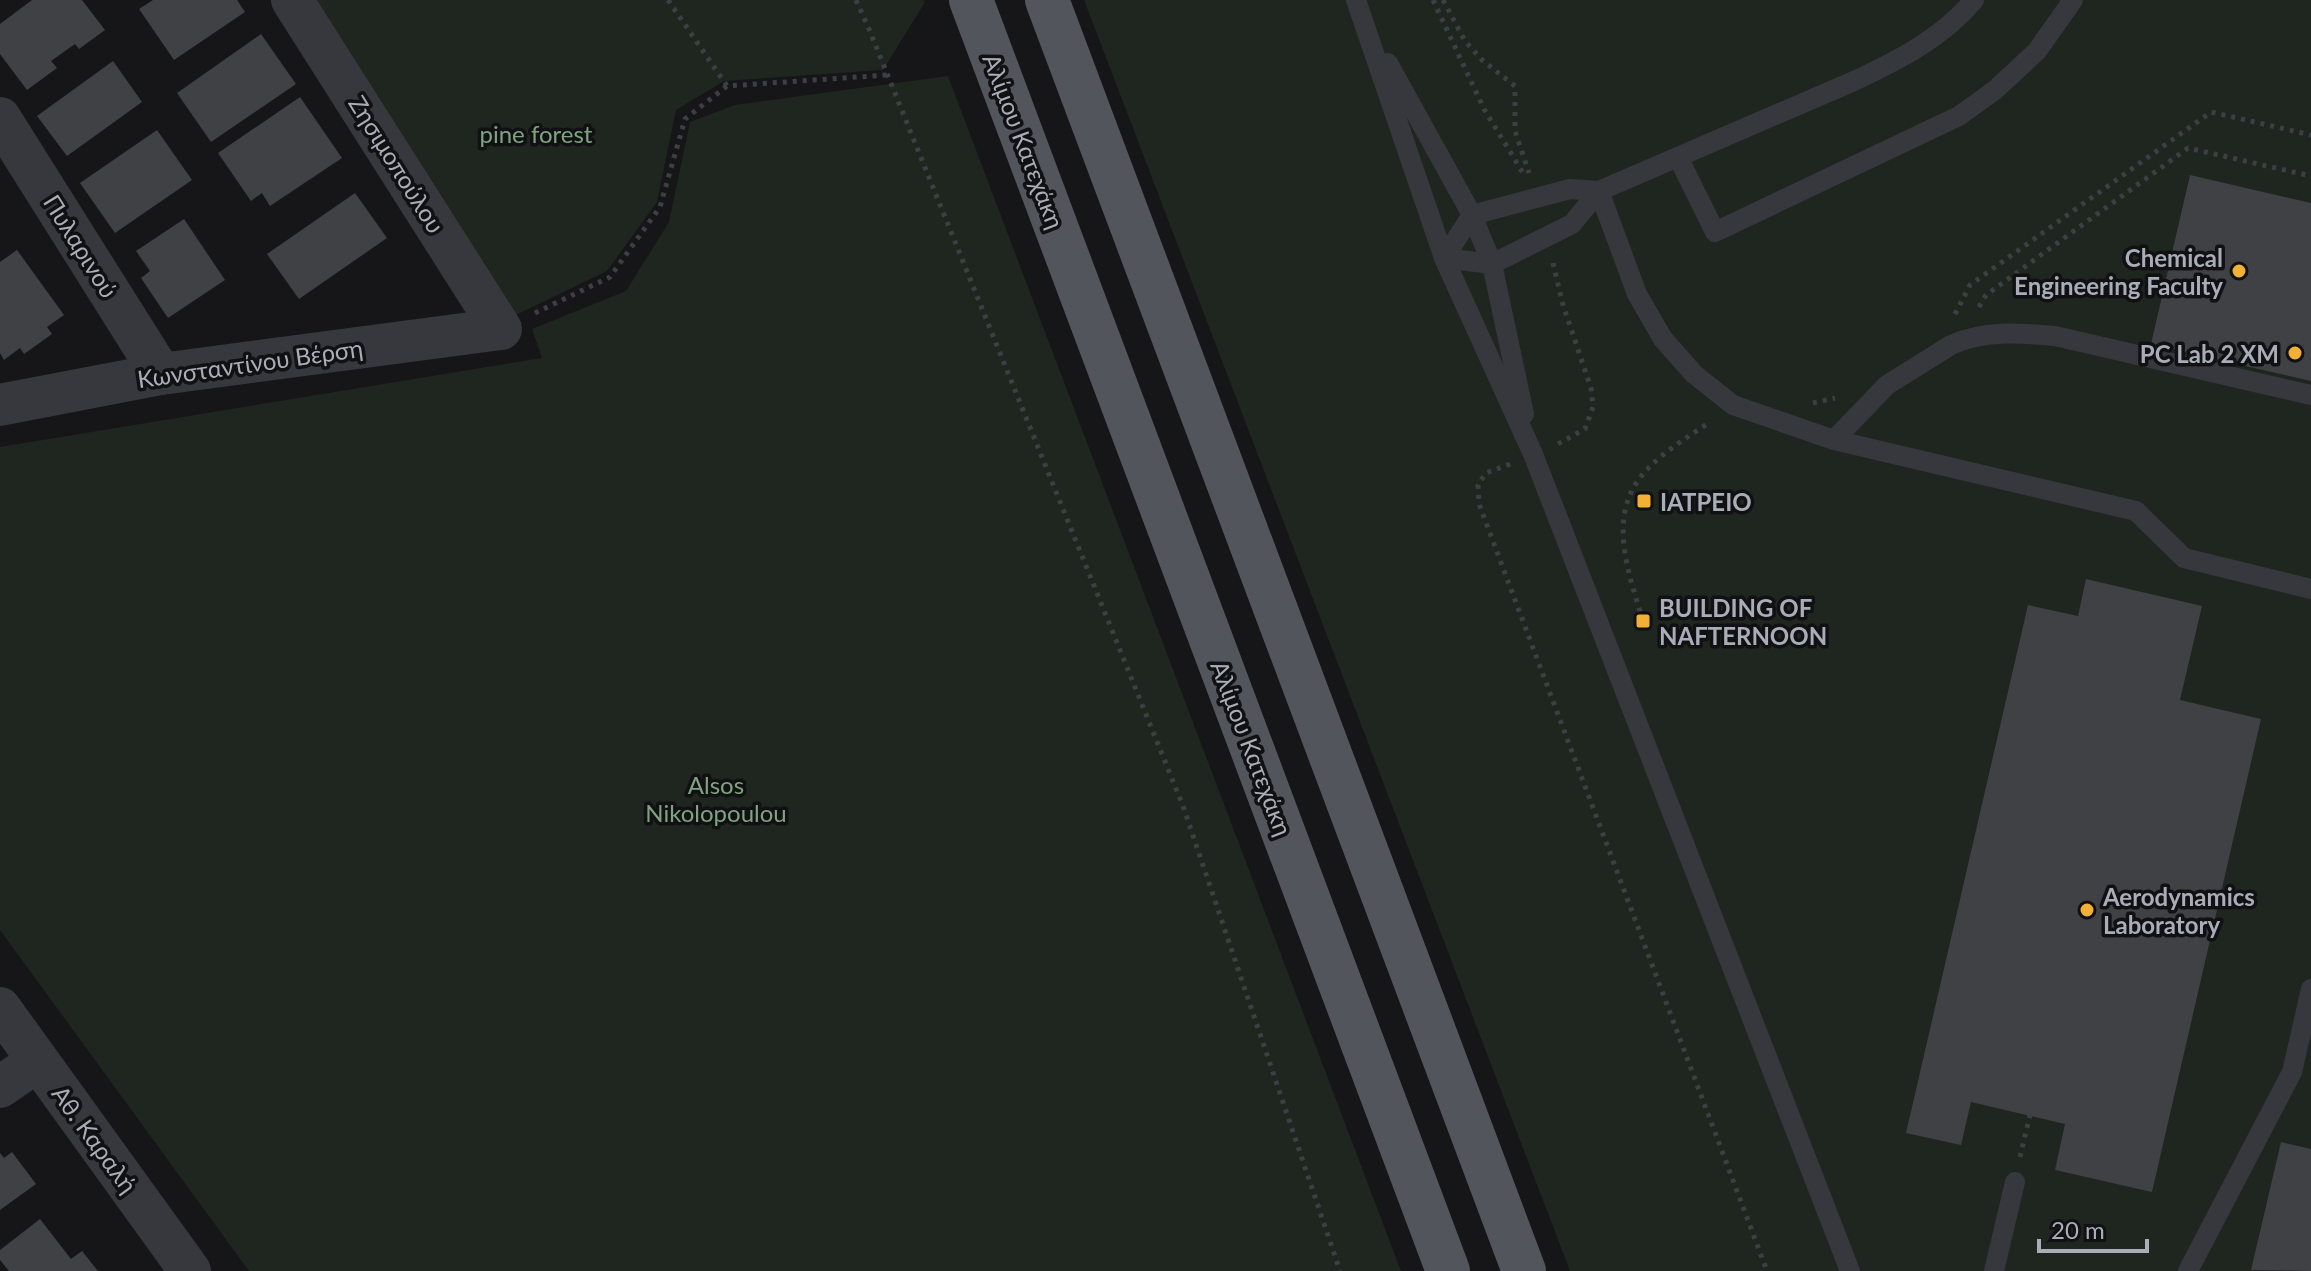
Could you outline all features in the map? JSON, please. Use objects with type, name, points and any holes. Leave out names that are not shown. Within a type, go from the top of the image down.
[{"type":"main road","name":"Αλίμου Κατεχάκη","points":[[971,0],[1448,1271]]},
{"type":"main road","points":[[1047,0],[1524,1271]]},
{"type":"street","name":"Ζησιμοπούλου","points":[[292,0],[501,329]]},
{"type":"street","name":"Πυλαρινού","points":[[0,118],[161,374]]},
{"type":"street","name":"Κωνσταντίνου Βέρση","points":[[0,405],[161,374],[501,329]]},
{"type":"street","name":"Αθ. Καραλή","points":[[0,1008],[190,1271]]},
{"type":"street","points":[[0,1087],[38,1061]]},
{"type":"lane","points":[[1444,258],[1472,215],[1570,189],[1599,191],[1885,67],[1943,32],[1974,0]]},
{"type":"lane","points":[[1678,157],[1715,232],[1959,116],[1995,90],[2037,51],[2073,0]]},
{"type":"lane","points":[[1360,8],[1472,215],[1492,264],[1533,454]]},
{"type":"lane","points":[[1360,8],[1444,258],[1533,454],[1850,1271]]},
{"type":"lane","points":[[1444,258],[1492,264],[1572,224],[1599,191]]},
{"type":"lane","points":[[1599,191],[1637,294],[1663,339],[1694,374],[1733,405],[1834,440],[2136,511],[2184,558],[2311,589]]},
{"type":"lane","points":[[1834,440],[1887,385],[1962,340],[2011,332],[2055,336],[2311,395]]},
{"type":"lane","points":[[2188,1271],[2292,1072],[2311,989]]},
{"type":"lane","points":[[1994,1271],[2015,1182]]},
{"type":"path","points":[[668,0],[727,86]]},
{"type":"path","points":[[856,0],[1183,806],[1340,1271]]},
{"type":"path","points":[[1433,0],[1484,109],[1538,198]]},
{"type":"path","points":[[1443,0],[1465,41],[1482,60],[1515,86],[1515,131],[1538,198]]},
{"type":"path","points":[[501,329],[610,277],[660,207],[685,119],[727,86],[887,75]]},
{"type":"path","points":[[1952,320],[1970,285],[2211,112],[2311,135]]},
{"type":"path","points":[[1962,340],[1986,295],[2188,148],[2311,176]]},
{"type":"path","points":[[1547,236],[1563,305],[1591,388],[1593,407],[1585,429],[1571,438],[1486,473],[1478,485],[1479,504],[1767,1271]]},
{"type":"path","points":[[1801,406],[1843,396]]},
{"type":"path","points":[[1643,621],[1624,546],[1624,512],[1636,482],[1655,462],[1733,405]]},
{"type":"path","points":[[2015,1182],[2030,1115]]},
{"type":"green space","name":"pine forest","points":[[293,0],[925,2],[883,70],[724,81],[676,110],[657,202],[607,271],[499,323]]},
{"type":"green space","points":[[1084,0],[2311,0],[2311,1271],[1570,1271]]},
{"type":"green space","name":"Alsos Nikolopoulou","points":[[948,76],[1401,1271],[249,1271],[0,930],[0,447],[542,358],[532,329],[626,291],[669,222],[690,122],[735,105]]},
{"type":"building","points":[[32,0],[82,0],[105,30],[79,49],[75,44],[51,61],[57,68],[27,90],[0,54],[0,24]]},
{"type":"building","points":[[153,0],[237,0],[245,12],[174,60],[139,9]]},
{"type":"building","points":[[261,34],[296,84],[211,142],[177,93]]},
{"type":"building","points":[[113,61],[142,102],[67,156],[37,116]]},
{"type":"building","points":[[300,97],[342,158],[270,206],[262,193],[251,201],[218,153]]},
{"type":"building","points":[[157,130],[192,180],[115,233],[80,183]]},
{"type":"building","name":"Chemical Engineering Faculty","points":[[2190,175],[2311,203],[2311,381],[2151,344]]},
{"type":"building","points":[[355,193],[387,238],[299,299],[267,254]]},
{"type":"building","points":[[184,219],[225,280],[168,318],[141,278],[150,271],[136,251]]},
{"type":"building","points":[[17,250],[64,315],[47,327],[52,334],[24,354],[20,348],[4,360],[0,353],[0,262]]},
{"type":"building","name":"Aerodynamics Laboratory","points":[[2086,579],[2202,606],[2180,700],[2261,719],[2152,1192],[2055,1170],[2065,1124],[1971,1102],[1961,1145],[1906,1133],[2028,605],[2078,616]]},
{"type":"building","points":[[2281,1142],[2311,1149],[2311,1271],[2251,1270]]},
{"type":"building","points":[[12,1152],[36,1184],[0,1210],[0,1153],[4,1158]]},
{"type":"building","points":[[40,1219],[71,1259],[82,1251],[98,1271],[9,1271],[0,1260],[0,1250]]},
{"type":"place","name":"Chemical Engineering Faculty","points":[[2239,271]]},
{"type":"place","name":"PC Lab 2 ΧΜ","points":[[2295,353]]},
{"type":"place","name":"ΙΑΤΡΕΙΟ","points":[[1644,501]]},
{"type":"place","name":"BUILDING OF NAFTERNOON","points":[[1643,621]]},
{"type":"place","name":"Aerodynamics Laboratory","points":[[2087,910]]}]
